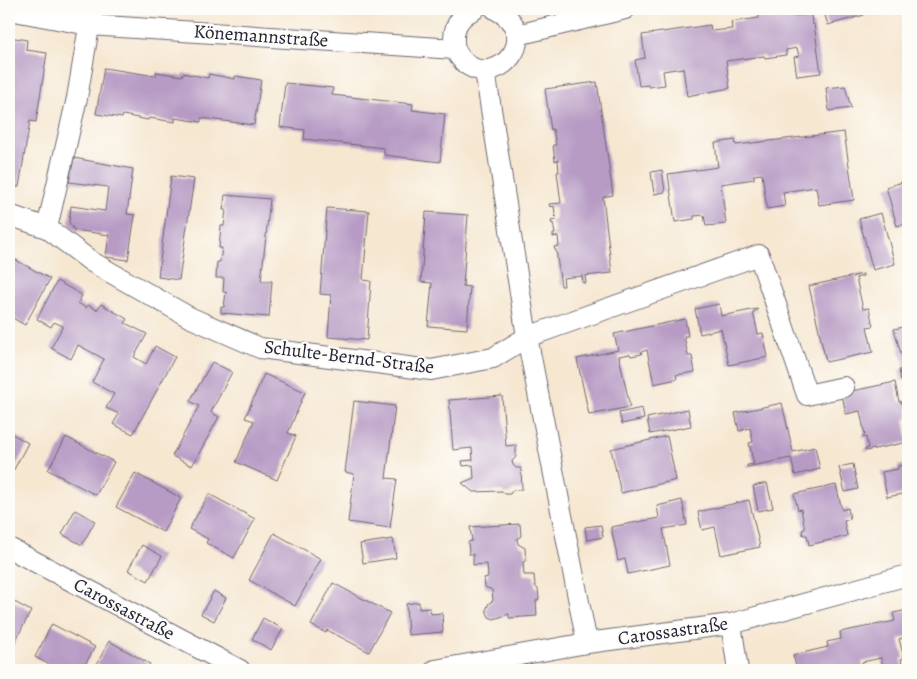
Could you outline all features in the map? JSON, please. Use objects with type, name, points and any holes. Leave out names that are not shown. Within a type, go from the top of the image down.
[{"type":"street","points":[[475,9],[463,16],[455,29],[455,49],[467,65],[485,70],[498,68],[509,60],[516,48],[517,35],[514,24],[507,15],[494,9]]},
{"type":"street","points":[[517,35],[625,9]]},
{"type":"street","name":"Könemannstraße","points":[[9,10],[455,49]]},
{"type":"street","points":[[47,228],[77,98],[91,17]]},
{"type":"street","points":[[485,70],[527,337],[587,643]]},
{"type":"street","name":"Schulte-Bernd-Straße","points":[[9,215],[47,228],[92,262],[189,317],[260,348],[431,370],[493,358],[527,337],[759,255],[807,395],[844,387]]},
{"type":"street","name":"Carossastraße","points":[[9,548],[240,670]]},
{"type":"street","name":"Carossastraße","points":[[435,670],[587,643],[731,624],[908,575]]},
{"type":"street","points":[[731,624],[738,670]]},
{"type":"building","points":[[823,9],[862,9],[864,15],[828,25]]},
{"type":"building","points":[[790,10],[791,16],[811,14],[821,73],[797,76],[794,57],[799,56],[797,48],[786,50],[786,55],[726,61],[730,88],[687,96],[683,68],[663,71],[665,85],[639,86],[635,60],[645,58],[642,35],[710,25],[711,31],[732,29],[731,22],[759,18],[759,14]]},
{"type":"building","points":[[9,37],[27,40],[26,50],[47,53],[36,122],[30,121],[19,187],[9,186]]},
{"type":"building","points":[[104,68],[156,76],[156,72],[182,76],[183,73],[208,78],[209,74],[235,79],[235,76],[261,80],[254,125],[201,118],[201,122],[175,118],[175,122],[149,118],[148,120],[123,115],[122,118],[96,114]]},
{"type":"building","points":[[597,82],[613,195],[603,197],[612,273],[585,276],[586,283],[583,283],[582,276],[563,278],[564,286],[561,286],[554,247],[559,246],[558,236],[553,237],[553,234],[555,234],[551,221],[556,220],[554,206],[550,207],[549,204],[561,203],[557,172],[559,172],[558,160],[555,161],[553,145],[556,145],[553,129],[551,130],[545,89]]},
{"type":"building","points":[[285,83],[333,88],[332,95],[413,104],[412,110],[445,114],[440,162],[384,155],[384,148],[304,139],[305,130],[280,127]]},
{"type":"building","points":[[845,86],[851,108],[829,111],[826,88]]},
{"type":"building","points":[[844,132],[854,200],[819,205],[816,187],[783,192],[785,206],[767,209],[762,174],[754,175],[754,179],[721,184],[726,224],[706,226],[704,215],[694,216],[694,219],[675,222],[668,174],[718,167],[715,143],[735,140],[736,145]]},
{"type":"building","points":[[74,158],[133,169],[127,214],[135,215],[128,260],[106,257],[109,235],[74,230],[69,222],[71,206],[105,211],[108,187],[69,182]]},
{"type":"building","points":[[662,170],[665,192],[654,194],[651,172]]},
{"type":"building","points":[[171,176],[194,179],[179,280],[158,277]]},
{"type":"building","points":[[908,178],[908,223],[897,226],[886,187],[906,181],[905,179]]},
{"type":"building","points":[[225,195],[270,199],[261,281],[272,281],[269,317],[221,313],[221,307],[224,307],[226,292],[223,292],[224,278],[216,278],[217,262],[220,262],[222,248],[219,248],[221,226],[224,226],[226,210],[223,210]]},
{"type":"building","points":[[327,208],[369,211],[363,280],[371,281],[367,340],[328,337],[331,295],[320,294]]},
{"type":"building","points":[[426,212],[468,215],[463,286],[470,287],[467,329],[428,326],[432,283],[421,282]]},
{"type":"building","points":[[881,213],[895,264],[873,270],[859,219]]},
{"type":"building","points":[[9,256],[50,279],[25,325],[9,316]]},
{"type":"building","points":[[863,274],[863,276],[856,278],[863,309],[869,308],[873,326],[867,327],[873,352],[826,362],[809,286]]},
{"type":"building","points":[[57,281],[82,295],[78,303],[86,308],[88,305],[97,310],[101,304],[127,319],[125,323],[147,334],[134,357],[146,364],[155,346],[175,357],[133,434],[113,424],[119,414],[106,408],[114,394],[92,382],[104,359],[78,345],[71,359],[51,348],[63,326],[54,322],[51,327],[37,319]]},
{"type":"building","points":[[719,304],[721,316],[758,310],[753,312],[758,334],[763,333],[768,357],[729,365],[721,329],[700,334],[695,309]]},
{"type":"building","points":[[685,319],[688,336],[684,336],[688,356],[692,356],[695,372],[676,375],[677,379],[654,384],[647,350],[641,352],[642,354],[619,356],[630,407],[589,415],[577,359],[618,350],[614,334]]},
{"type":"building","points":[[908,326],[908,380],[901,381],[899,370],[905,368],[894,329]]},
{"type":"building","points":[[212,362],[232,372],[211,412],[219,417],[192,466],[172,456],[199,406],[190,401]]},
{"type":"building","points":[[264,374],[305,392],[288,433],[296,436],[277,480],[236,462],[254,421],[245,418]]},
{"type":"building","points":[[895,382],[899,402],[907,402],[908,406],[908,417],[904,420],[908,442],[865,451],[868,448],[866,437],[863,438],[862,436],[865,435],[860,411],[846,414],[842,395],[833,395]]},
{"type":"building","points":[[502,396],[506,446],[516,445],[516,457],[512,461],[516,468],[521,468],[522,489],[513,490],[510,494],[505,494],[502,491],[473,492],[462,483],[474,478],[473,465],[463,466],[462,461],[473,460],[472,448],[453,450],[449,400]]},
{"type":"building","points":[[354,401],[395,406],[386,478],[397,479],[390,528],[348,522],[354,474],[345,472]]},
{"type":"building","points":[[782,403],[793,452],[815,447],[820,469],[795,475],[791,458],[747,467],[747,465],[754,464],[749,443],[753,442],[750,428],[739,431],[735,413]]},
{"type":"building","points":[[642,408],[644,419],[622,424],[619,413]]},
{"type":"building","points":[[688,409],[691,426],[650,434],[647,418]]},
{"type":"building","points":[[9,432],[28,443],[11,475],[9,473]]},
{"type":"building","points":[[667,436],[676,480],[621,493],[611,449]]},
{"type":"building","points":[[66,437],[114,462],[96,495],[48,470]]},
{"type":"building","points":[[853,464],[858,489],[845,492],[839,467]]},
{"type":"building","points":[[908,464],[907,515],[903,494],[887,497],[882,472],[898,469],[898,466]]},
{"type":"building","points":[[135,473],[181,498],[163,532],[116,507]]},
{"type":"building","points":[[767,483],[773,508],[758,511],[753,486]]},
{"type":"building","points":[[836,485],[842,510],[848,508],[850,519],[844,521],[847,536],[809,545],[807,535],[803,535],[802,530],[805,529],[801,509],[798,510],[794,494]]},
{"type":"building","points":[[209,494],[255,519],[234,558],[206,543],[208,539],[189,529]]},
{"type":"building","points":[[682,500],[687,525],[663,529],[670,565],[628,574],[625,559],[618,561],[611,527],[659,518],[657,506]]},
{"type":"building","points":[[749,500],[760,547],[721,555],[715,527],[702,530],[698,512]]},
{"type":"building","points":[[75,510],[95,521],[82,545],[62,534]]},
{"type":"building","points":[[520,524],[521,536],[517,539],[518,544],[525,548],[524,575],[534,575],[535,586],[538,589],[539,599],[536,601],[537,616],[509,618],[509,614],[494,619],[489,617],[486,610],[489,603],[493,601],[492,590],[485,587],[484,578],[488,577],[487,564],[473,565],[473,554],[469,554],[468,542],[472,541],[470,527]]},
{"type":"building","points":[[601,525],[603,537],[587,540],[585,527]]},
{"type":"building","points":[[274,533],[321,559],[295,606],[249,580]]},
{"type":"building","points":[[393,539],[396,558],[363,563],[360,544]]},
{"type":"building","points":[[142,545],[162,556],[148,581],[128,570]]},
{"type":"building","points":[[333,583],[390,613],[369,652],[327,630],[326,633],[311,625]]},
{"type":"building","points":[[214,591],[226,598],[214,621],[201,614]]},
{"type":"building","points":[[9,599],[31,611],[9,653]]},
{"type":"building","points":[[419,602],[419,609],[430,608],[431,614],[442,613],[443,632],[408,635],[406,604]]},
{"type":"building","points":[[908,610],[908,637],[899,639],[904,658],[901,659],[903,670],[884,670],[881,658],[862,662],[863,667],[849,670],[797,670],[793,655],[828,647],[827,642],[841,639],[840,632],[895,621],[893,613]]},
{"type":"building","points":[[263,618],[283,629],[271,650],[252,639]]},
{"type":"building","points":[[52,624],[95,647],[82,670],[59,670],[35,657]]},
{"type":"building","points":[[109,641],[150,664],[147,670],[109,670],[97,664]]}]
